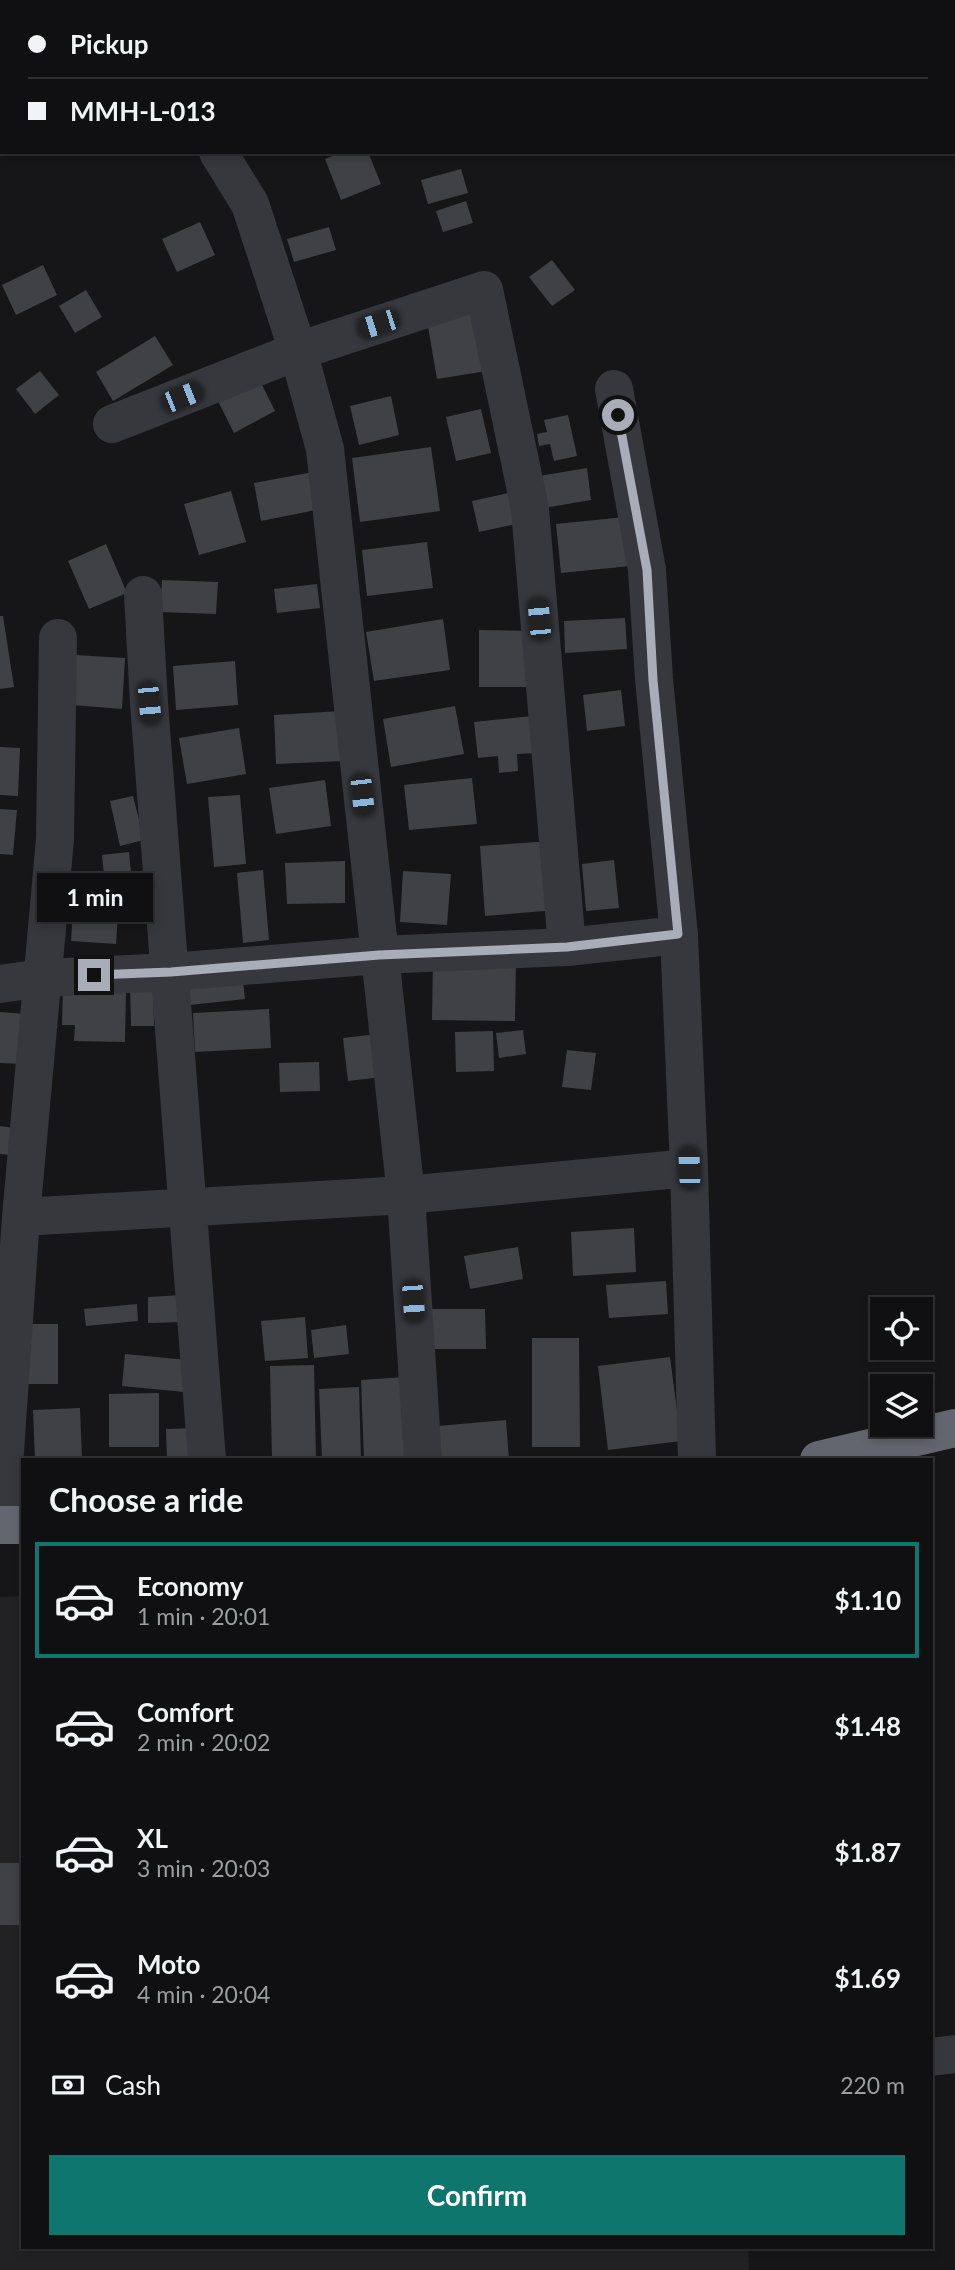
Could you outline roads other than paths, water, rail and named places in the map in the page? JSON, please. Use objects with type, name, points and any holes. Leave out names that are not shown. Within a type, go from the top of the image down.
[{"type":"highway","points":[[828,1458],[955,1428]]},
{"type":"highway","points":[[0,1525],[21,1525]]},
{"type":"street","points":[[219,154],[250,204],[298,351],[325,449],[406,1195],[423,1458]]},
{"type":"street","points":[[112,424],[298,351],[484,290],[530,509],[567,947]]},
{"type":"street","points":[[614,389],[647,570],[653,680],[678,934],[689,1168],[697,1458]]},
{"type":"street","points":[[144,595],[149,703],[207,1458]]},
{"type":"street","points":[[0,1525],[21,1217],[55,839],[58,638]]},
{"type":"street","points":[[0,984],[43,978],[171,972],[379,955],[567,947],[678,934]]},
{"type":"street","points":[[21,1217],[406,1195],[689,1168]]},
{"type":"street","points":[[933,2057],[955,2054]]}]
